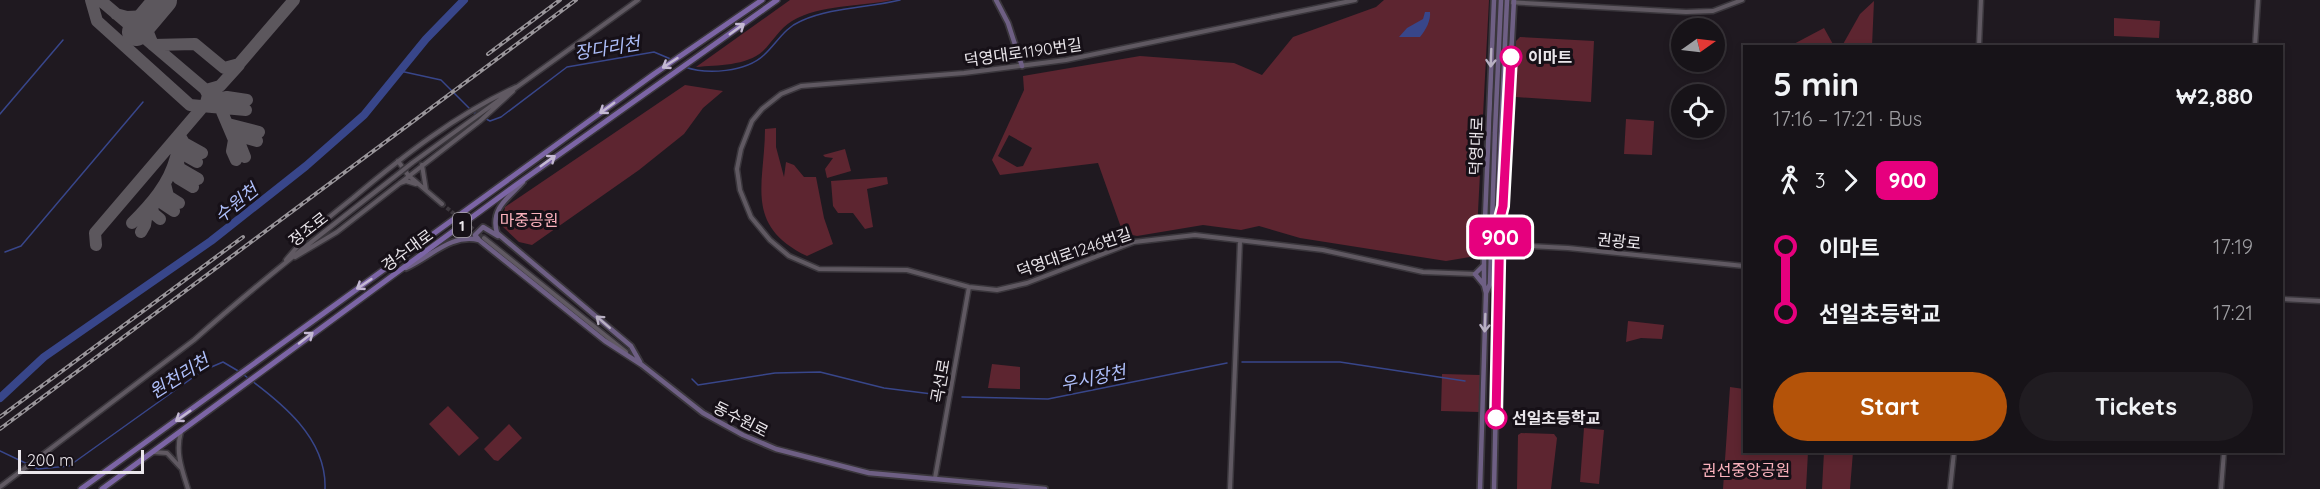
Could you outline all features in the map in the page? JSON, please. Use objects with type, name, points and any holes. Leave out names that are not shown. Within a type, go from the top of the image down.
[{"type":"main road","name":"경수대로","points":[[81,489],[654,74],[762,0]]},
{"type":"main road","name":"경수대로","points":[[102,489],[260,374],[336,315],[406,268],[531,174],[777,0]]},
{"type":"main road","points":[[996,0],[1008,23],[1022,66]]},
{"type":"main road","points":[[1498,132],[1501,0]]},
{"type":"main road","points":[[1498,132],[1507,0]]},
{"type":"main road","name":"덕영대로","points":[[1480,489],[1486,293],[1484,265],[1494,1]]},
{"type":"main road","name":"덕영대로","points":[[1500,218],[1503,206],[1514,1]]},
{"type":"main road","name":"덕영대로","points":[[1494,489],[1500,244],[1498,132]]},
{"type":"main road","name":"덕영대로","points":[[1486,293],[1490,284],[1490,244],[1498,132]]},
{"type":"main road","points":[[503,240],[495,225],[499,206],[531,174]]},
{"type":"main road","points":[[483,227],[503,240],[631,346],[642,365],[605,341],[475,235],[483,227]]},
{"type":"main road","points":[[406,268],[459,238],[482,239]]},
{"type":"main road","points":[[1484,265],[1475,274],[1484,285]]},
{"type":"main road","name":"동수원로","points":[[642,365],[703,413],[743,435],[776,449],[869,473],[1045,489]]},
{"type":"street","name":"정조로","points":[[0,486],[194,340],[223,312],[393,178],[638,0]]},
{"type":"street","name":"덕영대로1190번길","points":[[737,169],[741,149],[752,121],[762,109],[782,94],[801,86],[1066,60],[1355,0]]},
{"type":"street","points":[[1494,1],[1686,12],[1713,11],[1742,0]]},
{"type":"street","points":[[1979,45],[1981,0]]},
{"type":"street","points":[[2255,45],[2258,0]]},
{"type":"street","points":[[281,265],[302,239],[398,160],[487,100],[516,87]]},
{"type":"street","points":[[281,265],[337,232],[480,121],[494,106]]},
{"type":"street","points":[[398,160],[408,176],[442,204]]},
{"type":"street","points":[[422,165],[426,190]]},
{"type":"street","name":"덕영대로1246번길","points":[[737,169],[740,189],[751,217],[770,240],[803,264],[819,269],[907,270],[969,287],[997,290],[1027,283],[1134,242],[1195,235],[1323,250],[1423,272],[1475,274]]},
{"type":"street","points":[[397,184],[406,182],[420,185]]},
{"type":"street","points":[[1230,489],[1236,353],[1237,255],[1240,241]]},
{"type":"street","name":"권광로","points":[[1490,244],[1743,266]]},
{"type":"street","name":"곡선로","points":[[935,478],[969,287]]},
{"type":"street","points":[[2283,299],[2320,301]]},
{"type":"street","points":[[181,432],[178,444],[181,468],[188,489]]},
{"type":"street","points":[[153,452],[167,453],[181,468]]},
{"type":"street","points":[[1950,489],[1954,453]]},
{"type":"street","points":[[2221,489],[2224,453]]},
{"type":"green space","points":[[790,0],[892,0],[828,9],[803,16],[784,27],[763,51],[748,60],[696,67]]},
{"type":"green space","points":[[1384,0],[1489,0],[1476,250],[1470,257],[1446,261],[1300,238],[1259,226],[1241,230],[1203,225],[1137,236],[1123,233],[1098,163],[1000,175],[992,160],[1024,90],[1023,76],[1140,56],[1234,63],[1262,75],[1293,37],[1376,7]],"holes":[[[1009,135],[1032,148],[1023,166],[1017,167],[998,156]]]},
{"type":"green space","points":[[1874,1],[1872,45],[1843,45],[1860,14]]},
{"type":"green space","points":[[2114,18],[2160,21],[2159,38],[2114,36]]},
{"type":"green space","points":[[1824,28],[1833,45],[1792,45]]},
{"type":"green space","points":[[1520,37],[1594,41],[1591,102],[1516,97],[1516,41]]},
{"type":"green space","name":"마중공원","points":[[685,85],[723,91],[703,108],[684,134],[639,170],[532,245],[519,242],[502,226],[505,207]]},
{"type":"green space","points":[[1626,119],[1654,121],[1652,155],[1624,154]]},
{"type":"green space","points":[[776,128],[776,147],[784,177],[786,162],[794,165],[804,177],[816,177],[824,218],[833,244],[807,256],[787,244],[773,231],[762,201],[765,129]]},
{"type":"green space","points":[[845,149],[851,171],[827,178],[825,169],[833,158],[823,155]]},
{"type":"green space","points":[[887,177],[888,184],[867,189],[873,227],[865,229],[853,213],[838,213],[833,206],[831,181]]},
{"type":"green space","points":[[1628,321],[1664,325],[1662,339],[1641,338],[1626,342]]},
{"type":"green space","points":[[992,364],[1020,367],[1020,389],[988,388]]},
{"type":"green space","points":[[1442,374],[1480,375],[1479,412],[1441,411]]},
{"type":"green space","name":"권선중앙공원","points":[[1730,387],[1743,389],[1743,453],[1808,453],[1806,489],[1723,489]]},
{"type":"green space","points":[[448,406],[479,438],[459,456],[429,424]]},
{"type":"green space","points":[[509,424],[522,438],[498,461],[494,460],[484,449]]},
{"type":"green space","points":[[1584,428],[1604,430],[1599,484],[1580,482]]},
{"type":"green space","points":[[1521,433],[1554,434],[1557,438],[1551,489],[1517,489],[1518,435]]},
{"type":"green space","points":[[1824,453],[1853,453],[1850,489],[1822,489]]},
{"type":"water","points":[[1425,12],[1430,12],[1430,18],[1420,37],[1399,37],[1407,28],[1423,19]]},
{"type":"waterway","name":"수원천","points":[[0,398],[44,357],[211,241],[306,166],[364,115],[426,39],[464,0]]},
{"type":"waterway","name":"장다리천","points":[[685,67],[715,71],[747,65],[764,55],[785,32],[801,21],[838,10],[900,0]]},
{"type":"waterway","points":[[0,114],[63,40]]},
{"type":"waterway","name":"장다리천","points":[[473,112],[490,121],[501,117],[567,67],[654,52],[673,60]]},
{"type":"waterway","name":"장다리천","points":[[400,71],[441,80],[470,109]]},
{"type":"waterway","points":[[5,252],[21,246],[143,102]]},
{"type":"waterway","name":"원천리천","points":[[0,451],[38,469],[69,466],[202,371],[223,362],[240,372]]},
{"type":"waterway","name":"우시장천","points":[[1242,362],[1340,362],[1465,381]]},
{"type":"waterway","name":"우시장천","points":[[962,397],[1048,399],[1227,363]]},
{"type":"waterway","name":"우시장천","points":[[692,379],[698,385],[775,373],[820,372],[884,388],[940,395]]},
{"type":"waterway","name":"원천리천","points":[[244,375],[286,409],[310,438],[324,471],[325,489]]},
{"type":"taxiway","points":[[91,0],[97,21],[190,105],[246,110]]},
{"type":"taxiway","points":[[100,0],[206,90],[220,86],[239,65]]},
{"type":"taxiway","points":[[116,14],[127,17],[149,16],[147,30],[153,45],[195,44],[224,68],[239,64],[294,0]]},
{"type":"taxiway","points":[[96,245],[95,233],[206,103],[208,95],[205,89]]},
{"type":"taxiway","points":[[210,100],[227,97],[247,100]]},
{"type":"taxiway","points":[[217,100],[234,140],[241,147],[245,157]]},
{"type":"taxiway","points":[[228,124],[259,132]]},
{"type":"taxiway","points":[[132,223],[152,201],[169,176],[176,157],[180,134]]},
{"type":"taxiway","points":[[232,134],[257,141]]},
{"type":"taxiway","points":[[180,136],[184,143],[202,153]]},
{"type":"taxiway","points":[[234,140],[232,151],[236,160]]},
{"type":"taxiway","points":[[178,146],[181,153],[197,162]]},
{"type":"taxiway","points":[[177,156],[179,168],[198,179]]},
{"type":"taxiway","points":[[173,166],[178,178],[193,187]]},
{"type":"taxiway","points":[[165,184],[168,196],[179,203]]},
{"type":"taxiway","points":[[159,193],[162,203],[174,211]]},
{"type":"taxiway","points":[[152,203],[153,213],[160,219]]},
{"type":"taxiway","points":[[141,232],[145,225],[148,207]]},
{"type":"runway","points":[[136,32],[163,0]]},
{"type":"tunnel","points":[[442,204],[484,238]]},
{"type":"railway","points":[[488,54],[560,0]]},
{"type":"railway","points":[[0,429],[576,0]]},
{"type":"railway","points":[[0,417],[243,237]]},
{"type":"bus line","name":"900","points":[[1496,418],[1500,218],[1503,206],[1511,57]]},
{"type":"place","name":"이마트","points":[[1511,57]]},
{"type":"place","name":"선일초등학교","points":[[1496,418]]}]
